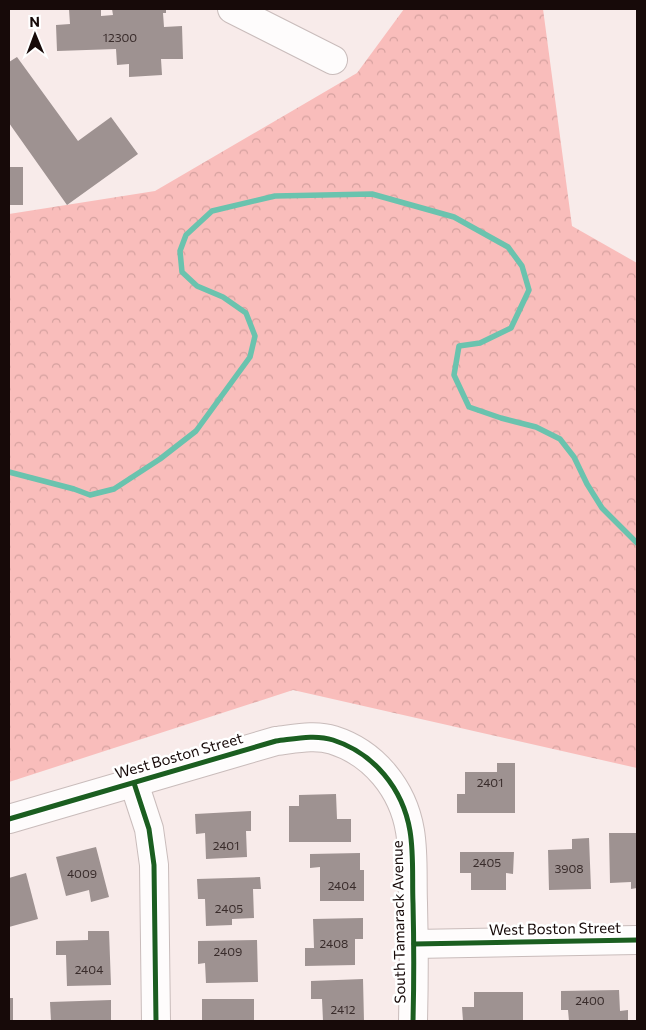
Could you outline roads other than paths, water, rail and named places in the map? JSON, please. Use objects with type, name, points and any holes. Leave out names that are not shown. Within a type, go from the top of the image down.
[{"type":"street","points":[[232,9],[334,60]]},
{"type":"street","name":"West Boston Street","points":[[9,819],[276,741],[307,738],[332,739],[357,751]]},
{"type":"street","name":"South Tamarack Avenue","points":[[357,751],[380,768],[396,791],[409,828],[412,845],[413,1021]]},
{"type":"street","points":[[134,782],[149,828],[154,865],[156,1021]]},
{"type":"street","name":"West Boston Street","points":[[414,944],[637,940]]},
{"type":"waterway","points":[[9,472],[90,495],[114,489],[160,459],[196,431],[250,357],[255,336],[246,313],[223,297],[197,286],[182,272],[180,251],[186,235],[212,211],[275,196],[372,194],[454,217],[508,247],[522,266],[529,290],[511,328],[480,343],[459,346],[454,375],[469,407],[536,427],[560,439],[574,457],[587,484],[602,508],[637,543]]}]
